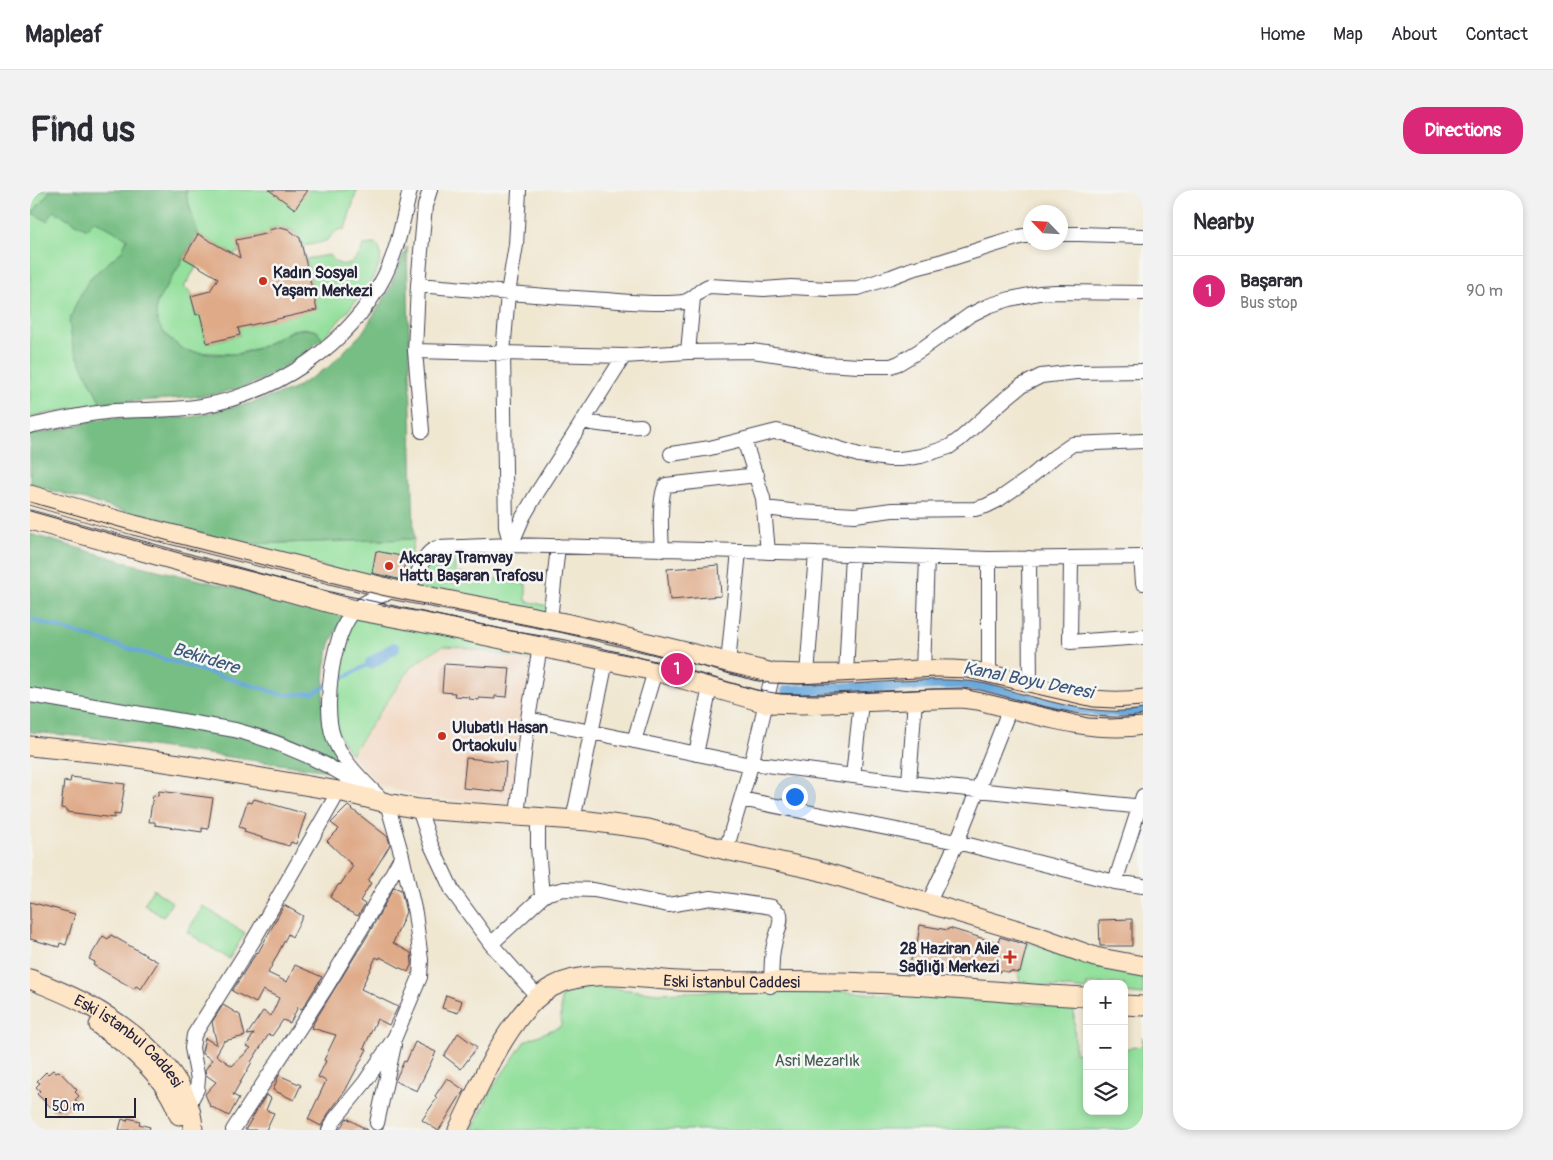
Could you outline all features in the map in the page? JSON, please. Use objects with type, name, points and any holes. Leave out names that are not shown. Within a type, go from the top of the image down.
[{"type":"main road","points":[[30,495],[134,524],[395,590],[550,620],[728,663],[769,688],[802,704],[961,698],[978,700],[1094,726],[1120,728],[1143,725]]},
{"type":"main road","points":[[30,520],[355,610],[540,646],[655,671],[710,687],[769,688],[807,675],[968,671],[989,674],[1030,686],[1096,700],[1129,701],[1143,699]]},
{"type":"main road","points":[[30,746],[111,754],[178,764],[339,792],[419,809],[573,820],[648,829],[726,850],[817,870],[1034,935],[1095,957],[1143,966]]},
{"type":"main road","name":"Eski İstanbul Caddesi","points":[[458,1130],[504,1040],[527,1008],[550,988],[571,978],[599,976],[771,984],[1083,1003]]},
{"type":"main road","name":"Eski İstanbul Caddesi","points":[[30,979],[85,1003],[128,1032],[165,1064],[180,1085],[188,1104],[193,1130]]},
{"type":"main road","name":"Eski İstanbul Caddesi","points":[[465,1130],[511,1043],[528,1020],[544,1002],[564,988],[591,982],[735,988],[771,984],[889,984],[1083,997]]},
{"type":"main road","name":"Eski İstanbul Caddesi","points":[[30,992],[96,1023],[148,1066],[175,1103],[183,1130]]},
{"type":"main road","points":[[1128,999],[1143,1000]]},
{"type":"main road","points":[[1128,1005],[1143,1006]]},
{"type":"street","points":[[30,426],[92,414],[116,411],[172,410],[229,400],[279,380],[307,364],[360,314],[381,283],[394,256],[410,190]]},
{"type":"street","points":[[422,431],[415,351],[418,285],[425,206],[430,190]]},
{"type":"street","points":[[511,545],[506,527],[503,353],[508,293],[516,245],[519,191]]},
{"type":"street","points":[[1068,234],[1143,236]]},
{"type":"street","points":[[418,285],[578,299],[648,302],[683,302],[693,298],[699,291],[709,286],[764,289],[791,287],[858,288],[912,269],[1023,236]]},
{"type":"street","points":[[415,351],[624,356],[752,351],[795,357],[824,364],[891,366],[919,351],[970,315],[988,306],[1010,299],[1039,293],[1056,292],[1143,293]]},
{"type":"street","points":[[688,352],[693,298]]},
{"type":"street","points":[[511,545],[523,516],[624,356]]},
{"type":"street","points":[[671,454],[710,448],[772,432],[782,432],[859,456],[902,459],[921,456],[955,443],[1004,399],[1021,386],[1041,376],[1076,372],[1143,371]]},
{"type":"street","points":[[582,421],[602,426],[642,426]]},
{"type":"street","points":[[744,440],[765,508],[768,552]]},
{"type":"street","points":[[765,508],[855,515],[892,510],[974,509],[998,500],[1073,444],[1143,441]]},
{"type":"street","points":[[662,550],[663,490],[666,485],[756,475]]},
{"type":"street","points":[[377,1123],[396,1037],[416,991],[422,967],[415,913],[402,856],[385,803],[345,762],[332,736],[329,701],[335,653],[346,621],[355,610],[368,601],[409,583],[417,576],[430,551],[437,548],[511,545],[989,559],[1142,557],[1143,583]]},
{"type":"street","points":[[550,620],[558,546]]},
{"type":"street","points":[[728,663],[739,551]]},
{"type":"street","points":[[807,675],[816,553]]},
{"type":"street","points":[[846,674],[852,554]]},
{"type":"street","points":[[922,671],[928,557]]},
{"type":"street","points":[[1028,558],[1030,686]]},
{"type":"street","points":[[989,559],[989,674]]},
{"type":"street","points":[[1071,559],[1070,642],[1143,637]]},
{"type":"street","points":[[517,816],[528,719],[540,646]]},
{"type":"street","points":[[573,820],[606,661]]},
{"type":"street","points":[[634,741],[655,671]]},
{"type":"street","points":[[696,754],[710,687]]},
{"type":"street","points":[[726,850],[751,764],[769,688]]},
{"type":"street","points":[[30,695],[235,730],[264,738],[313,758],[343,773],[385,803]]},
{"type":"street","points":[[909,783],[915,699]]},
{"type":"street","points":[[853,776],[861,702]]},
{"type":"street","points":[[928,904],[957,842],[1010,708]]},
{"type":"street","points":[[528,719],[751,764],[909,783],[1142,803],[1115,882]]},
{"type":"street","points":[[188,1104],[198,1084],[192,1048],[194,1034],[253,941],[339,792]]},
{"type":"street","points":[[741,799],[957,842],[1115,882],[1143,886]]},
{"type":"street","points":[[419,809],[433,852],[453,892],[491,944],[538,997]]},
{"type":"street","points":[[538,817],[542,898]]},
{"type":"street","points":[[233,1130],[360,931],[402,856]]},
{"type":"street","points":[[491,944],[542,898],[555,890],[579,888],[668,905],[711,898],[772,907],[780,914],[781,920],[774,945],[771,984]]},
{"type":"street","points":[[329,1130],[396,1037]]},
{"type":"shaded area","name":"Ulubatlı Hasan Ortaokulu","points":[[444,646],[460,647],[530,660],[513,803],[428,799],[379,785],[351,754],[411,667]]},
{"type":"green space","points":[[30,190],[51,190],[32,213],[54,211],[87,229],[94,220],[127,238],[123,251],[90,278],[73,347],[101,403],[30,417]]},
{"type":"green space","points":[[51,190],[187,190],[186,195],[198,234],[157,302],[156,308],[158,322],[162,331],[183,349],[210,354],[248,352],[287,333],[300,329],[317,331],[322,339],[269,376],[233,390],[184,398],[101,403],[73,347],[69,321],[78,299],[90,278],[122,251],[127,238],[94,220],[87,229],[54,211],[47,221],[32,213]]},
{"type":"green space","points":[[187,190],[357,190],[345,229],[336,231],[325,241],[302,246],[294,232],[285,228],[275,228],[269,229],[270,233],[237,240],[239,252],[233,254],[198,234],[186,195]]},
{"type":"green space","points":[[375,244],[380,253],[379,264],[373,278],[363,293],[322,339],[317,331],[305,328],[292,330],[261,347],[236,354],[194,352],[183,350],[166,335],[157,323],[155,312],[157,302],[184,258],[197,266],[184,287],[191,292],[196,315],[208,313],[202,320],[207,343],[240,335],[235,316],[246,326],[317,309],[306,259],[329,255],[339,264],[349,264],[358,257],[363,245]]},
{"type":"green space","points":[[407,247],[414,539],[248,544],[224,540],[30,484],[30,435],[73,427],[91,420],[192,417],[251,403],[292,390],[330,366],[362,333],[387,294]]},
{"type":"green space","points":[[30,534],[136,565],[344,614],[330,644],[325,668],[323,701],[345,762],[343,773],[87,737],[30,732]]},
{"type":"green space","points":[[414,539],[407,578],[395,587],[248,544]]},
{"type":"green space","points":[[432,554],[455,555],[455,572],[526,584],[526,601],[548,606],[546,616],[414,587]]},
{"type":"green space","points":[[356,614],[532,648],[530,660],[460,647],[443,646],[411,667],[351,754],[337,732],[332,703],[338,652]]},
{"type":"green space","points":[[153,889],[172,902],[163,917],[144,905]]},
{"type":"green space","points":[[203,906],[245,933],[229,959],[187,932]]},
{"type":"green space","points":[[1026,942],[1143,972],[1143,995],[1128,993],[1128,980],[1083,980],[1083,990],[1020,983],[1018,971],[1021,971]]},
{"type":"green space","name":"Asri Mezarlık","points":[[591,986],[658,993],[736,990],[820,990],[1074,1007],[1075,1053],[1083,1054],[1083,1115],[1128,1115],[1128,1048],[1142,1046],[1143,1037],[1143,1130],[472,1130],[493,1087],[525,1041],[561,1026],[561,995]]},
{"type":"building","points":[[269,190],[308,190],[295,209]]},
{"type":"building","name":"Kadın Sosyal Yaşam Merkezi","points":[[281,227],[288,229],[300,238],[317,310],[238,328],[240,335],[207,343],[200,314],[196,315],[191,296],[210,291],[218,278],[184,258],[198,234],[240,258],[236,240],[270,233],[269,230]]},
{"type":"building","name":"Akçaray Tramvay Hattı Başaran Trafosu","points":[[376,551],[406,557],[402,577],[398,579],[372,573]]},
{"type":"building","points":[[719,565],[721,596],[670,600],[667,569]]},
{"type":"building","points":[[444,664],[510,668],[507,697],[495,696],[495,699],[479,698],[479,700],[454,696],[455,693],[442,692]]},
{"type":"building","points":[[466,758],[506,762],[504,792],[463,788]]},
{"type":"building","points":[[71,777],[125,784],[120,815],[114,814],[114,818],[67,812],[67,809],[61,808],[64,781],[70,782]]},
{"type":"building","points":[[159,791],[213,798],[208,829],[202,828],[202,832],[155,825],[155,822],[149,822],[153,795],[158,796]]},
{"type":"building","points":[[254,799],[306,814],[296,844],[291,842],[289,846],[244,832],[245,829],[239,827],[247,802],[252,803]]},
{"type":"building","points":[[348,806],[388,837],[390,845],[368,881],[371,883],[360,901],[365,904],[358,916],[346,910],[330,897],[353,866],[327,841],[339,829],[331,823]]},
{"type":"building","points":[[394,887],[401,890],[406,912],[393,943],[411,953],[412,963],[408,972],[380,957],[379,959],[376,957],[361,989],[398,1007],[389,1025],[377,1019],[364,1048],[367,1049],[345,1091],[321,1126],[308,1119],[326,1081],[318,1077],[336,1035],[312,1028],[368,935]]},
{"type":"building","points":[[30,902],[75,914],[66,945],[60,943],[59,947],[30,939]]},
{"type":"building","points":[[284,905],[303,916],[292,937],[288,934],[268,973],[287,982],[295,965],[322,977],[302,1009],[298,1007],[290,1023],[283,1020],[272,1036],[269,1034],[233,1095],[239,1098],[229,1116],[210,1106],[205,1094],[216,1082],[206,1075],[205,1070],[212,1060],[202,1053],[205,1038],[217,1045],[212,1022],[223,1005],[240,1015],[245,1036],[224,1041],[216,1055],[232,1066],[251,1048],[246,1046],[254,1034],[247,1035],[263,1011],[271,1016],[279,998],[263,990],[256,1003],[232,991],[258,953]]},
{"type":"building","points":[[1132,919],[1132,946],[1100,946],[1099,920]]},
{"type":"building","points":[[920,925],[948,930],[949,928],[998,943],[1000,937],[1027,945],[1020,972],[1010,971],[1010,973],[1000,970],[1000,972],[983,968],[982,973],[910,966],[914,943],[917,944]]},
{"type":"building","points":[[111,935],[158,962],[141,989],[136,986],[134,989],[93,965],[95,962],[89,959],[103,936],[108,939]]},
{"type":"building","points":[[446,995],[462,1001],[458,1013],[442,1008]]},
{"type":"building","points":[[458,1033],[477,1047],[461,1069],[444,1056]]},
{"type":"building","points":[[415,1042],[436,1052],[417,1091],[395,1081]]},
{"type":"building","points":[[53,1070],[56,1073],[59,1071],[77,1090],[75,1092],[79,1096],[75,1100],[78,1102],[70,1111],[68,1109],[63,1114],[60,1110],[57,1113],[37,1094],[40,1091],[36,1087],[40,1083],[37,1081],[46,1072],[48,1074]]},
{"type":"building","points":[[279,1075],[301,1085],[294,1100],[273,1090]]},
{"type":"building","points":[[447,1078],[464,1090],[439,1130],[437,1130],[422,1120],[437,1098],[435,1096]]},
{"type":"building","points":[[266,1095],[271,1098],[266,1110],[274,1113],[266,1130],[245,1130]]},
{"type":"building","points":[[128,1118],[140,1121],[139,1124],[150,1127],[149,1130],[119,1130],[122,1119],[127,1121]]},
{"type":"building","points":[[347,1118],[367,1130],[339,1130]]},
{"type":"waterway","name":"Bekirdere","points":[[30,619],[284,695],[313,693],[327,686]]},
{"type":"waterway","points":[[371,663],[394,648]]},
{"type":"waterway","name":"Bekirdere","points":[[334,683],[371,663]]},
{"type":"waterway","name":"Kanal Boyu Deresi","points":[[787,691],[962,683],[1068,706],[1102,711],[1132,712],[1143,710]]},
{"type":"tram line","points":[[30,502],[176,543],[381,595],[610,642],[753,680],[770,683],[799,684],[937,677],[967,678],[1093,707],[1143,706]]},
{"type":"tram line","points":[[30,511],[197,558],[339,594],[511,631],[566,640],[631,655],[756,690],[781,694],[817,695],[963,689],[1088,718],[1143,717]]},
{"type":"place","name":"Kadın Sosyal Yaşam Merkezi","points":[[263,281]]},
{"type":"place","name":"Akçaray Tramvay Hattı Başaran Trafosu","points":[[389,566]]},
{"type":"place","name":"Başaran","points":[[677,669]]},
{"type":"place","name":"Ulubatlı Hasan Ortaokulu","points":[[442,736]]},
{"type":"place","name":"28 Haziran Aile Sağlığı Merkezi","points":[[1010,957]]}]
